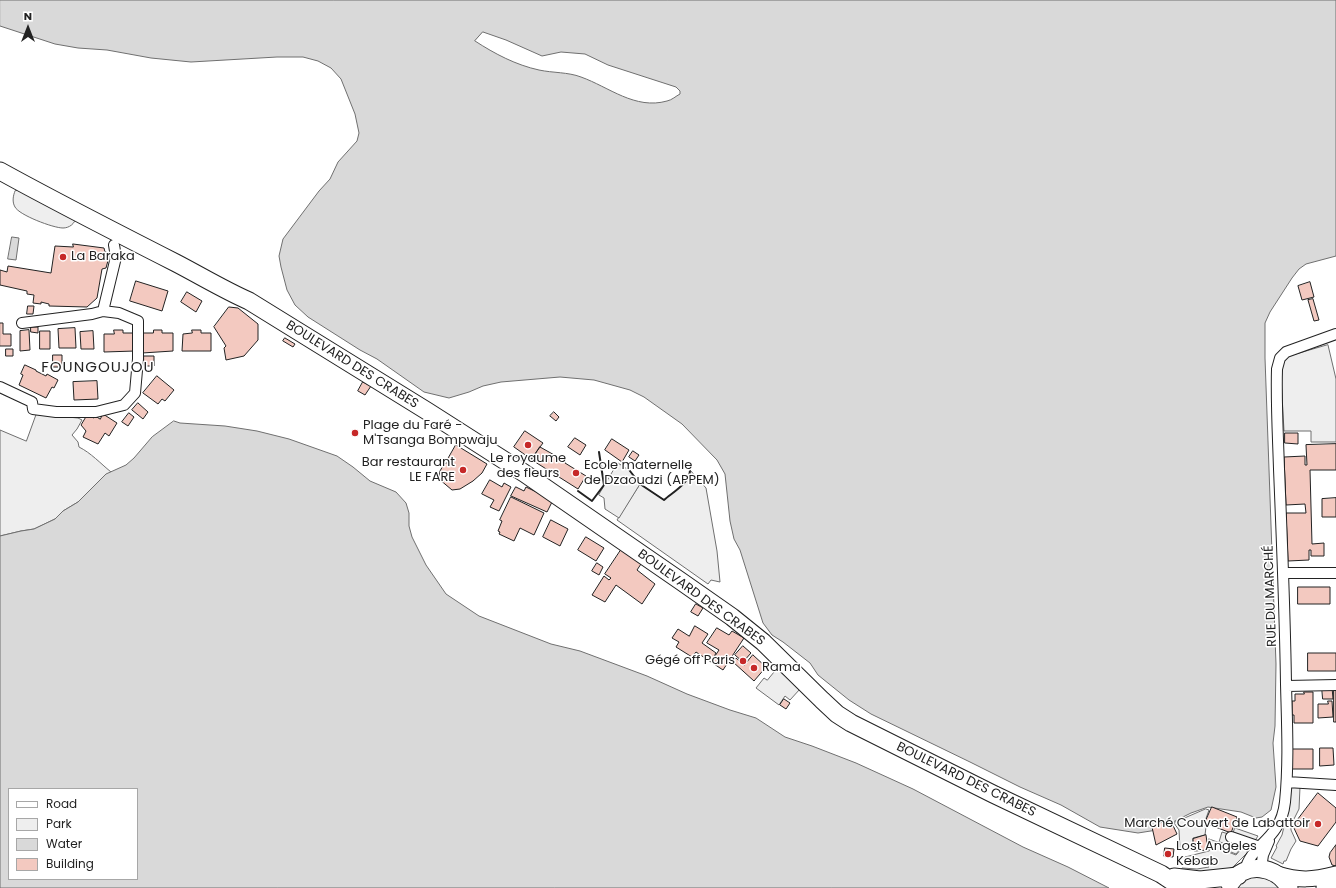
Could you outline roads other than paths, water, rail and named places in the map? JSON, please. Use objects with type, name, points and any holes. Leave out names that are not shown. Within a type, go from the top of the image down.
[{"type":"main road","name":"BOULEVARD DES CRABES","points":[[0,160],[175,253],[232,287],[249,301]]},
{"type":"main road","name":"BOULEVARD DES CRABES","points":[[0,171],[79,214],[249,301],[524,473],[732,617],[763,642],[837,714],[851,723],[992,794],[1161,874],[1173,882],[1187,888]]},
{"type":"main road","name":"BOULEVARD DES CRABES","points":[[1161,874],[1192,880],[1250,875]]},
{"type":"main road","points":[[1250,875],[1299,879],[1336,874]]},
{"type":"main road","points":[[1250,875],[1283,879],[1289,888]]},
{"type":"main road","points":[[1324,888],[1336,885]]},
{"type":"street","points":[[103,311],[116,257],[114,246]]},
{"type":"street","points":[[0,387],[32,402],[33,409],[56,412],[96,412],[124,406],[135,393],[138,359],[138,321],[119,313],[103,311],[85,315],[22,323]]},
{"type":"street","name":"RUE DU MARCHÉ","points":[[1250,875],[1246,863],[1251,855],[1277,827],[1282,814],[1286,782],[1288,735],[1285,609],[1282,573],[1276,384],[1278,363],[1282,355],[1290,350],[1336,334]]},
{"type":"street","points":[[1282,573],[1336,573]]},
{"type":"street","points":[[1286,686],[1336,685]]},
{"type":"street","points":[[1286,782],[1336,785]]},
{"type":"street","name":"RUE DU MARCHÉ","points":[[1250,875],[1272,834]]},
{"type":"street","points":[[1231,838],[1260,847]]},
{"type":"water","points":[[0,0],[1336,0],[1336,256],[1306,264],[1299,269],[1270,312],[1265,323],[1276,664],[1275,726],[1273,743],[1276,787],[1271,810],[1262,817],[1256,818],[1241,812],[1208,807],[1191,813],[1157,830],[1138,833],[1100,827],[1061,805],[1020,787],[871,714],[849,700],[818,675],[810,663],[772,635],[763,623],[740,550],[734,539],[730,521],[725,474],[717,460],[682,424],[644,397],[630,390],[594,380],[560,377],[501,382],[483,386],[449,398],[424,392],[377,359],[308,317],[295,305],[287,290],[279,256],[283,239],[319,191],[330,179],[338,162],[357,141],[359,133],[355,114],[341,79],[331,68],[318,61],[303,57],[191,62],[151,58],[107,50],[78,48],[55,44],[0,26]],"holes":[[[483,32],[506,40],[542,56],[561,52],[585,54],[608,65],[676,87],[680,91],[680,94],[672,99],[655,103],[633,100],[576,75],[539,70],[522,65],[498,55],[475,41]]]},
{"type":"water","points":[[12,237],[19,238],[16,260],[8,259]]},
{"type":"water","points":[[174,421],[180,423],[225,426],[257,431],[289,439],[337,456],[370,481],[396,492],[406,503],[409,513],[409,526],[412,537],[426,565],[446,594],[479,616],[551,644],[580,651],[647,676],[687,694],[756,718],[785,737],[856,763],[913,789],[1023,847],[1068,867],[1109,888],[0,888],[0,536],[34,529],[55,519],[63,511],[78,502],[106,474],[126,465],[152,437]]},
{"type":"place","name":"La Baraka","points":[[63,257]]},
{"type":"place","name":"Plage du Faré - M'Tsanga Bompwaju","points":[[355,433]]},
{"type":"place","name":"Le royaume des fleurs","points":[[528,445]]},
{"type":"place","name":"Bar restaurant LE FARE","points":[[463,470]]},
{"type":"place","name":"Ecole maternelle de Dzaoudzi (APPEM)","points":[[576,473]]},
{"type":"place","name":"Gégé off Paris","points":[[743,661]]},
{"type":"place","name":"Rama","points":[[754,668]]},
{"type":"place","name":"Marché Couvert de Labattoir","points":[[1318,824]]},
{"type":"place","name":"Lost Angeles Kebab","points":[[1168,854]]},
{"type":"district","name":"FOUNGOUJOU","points":[[98,368]]}]
